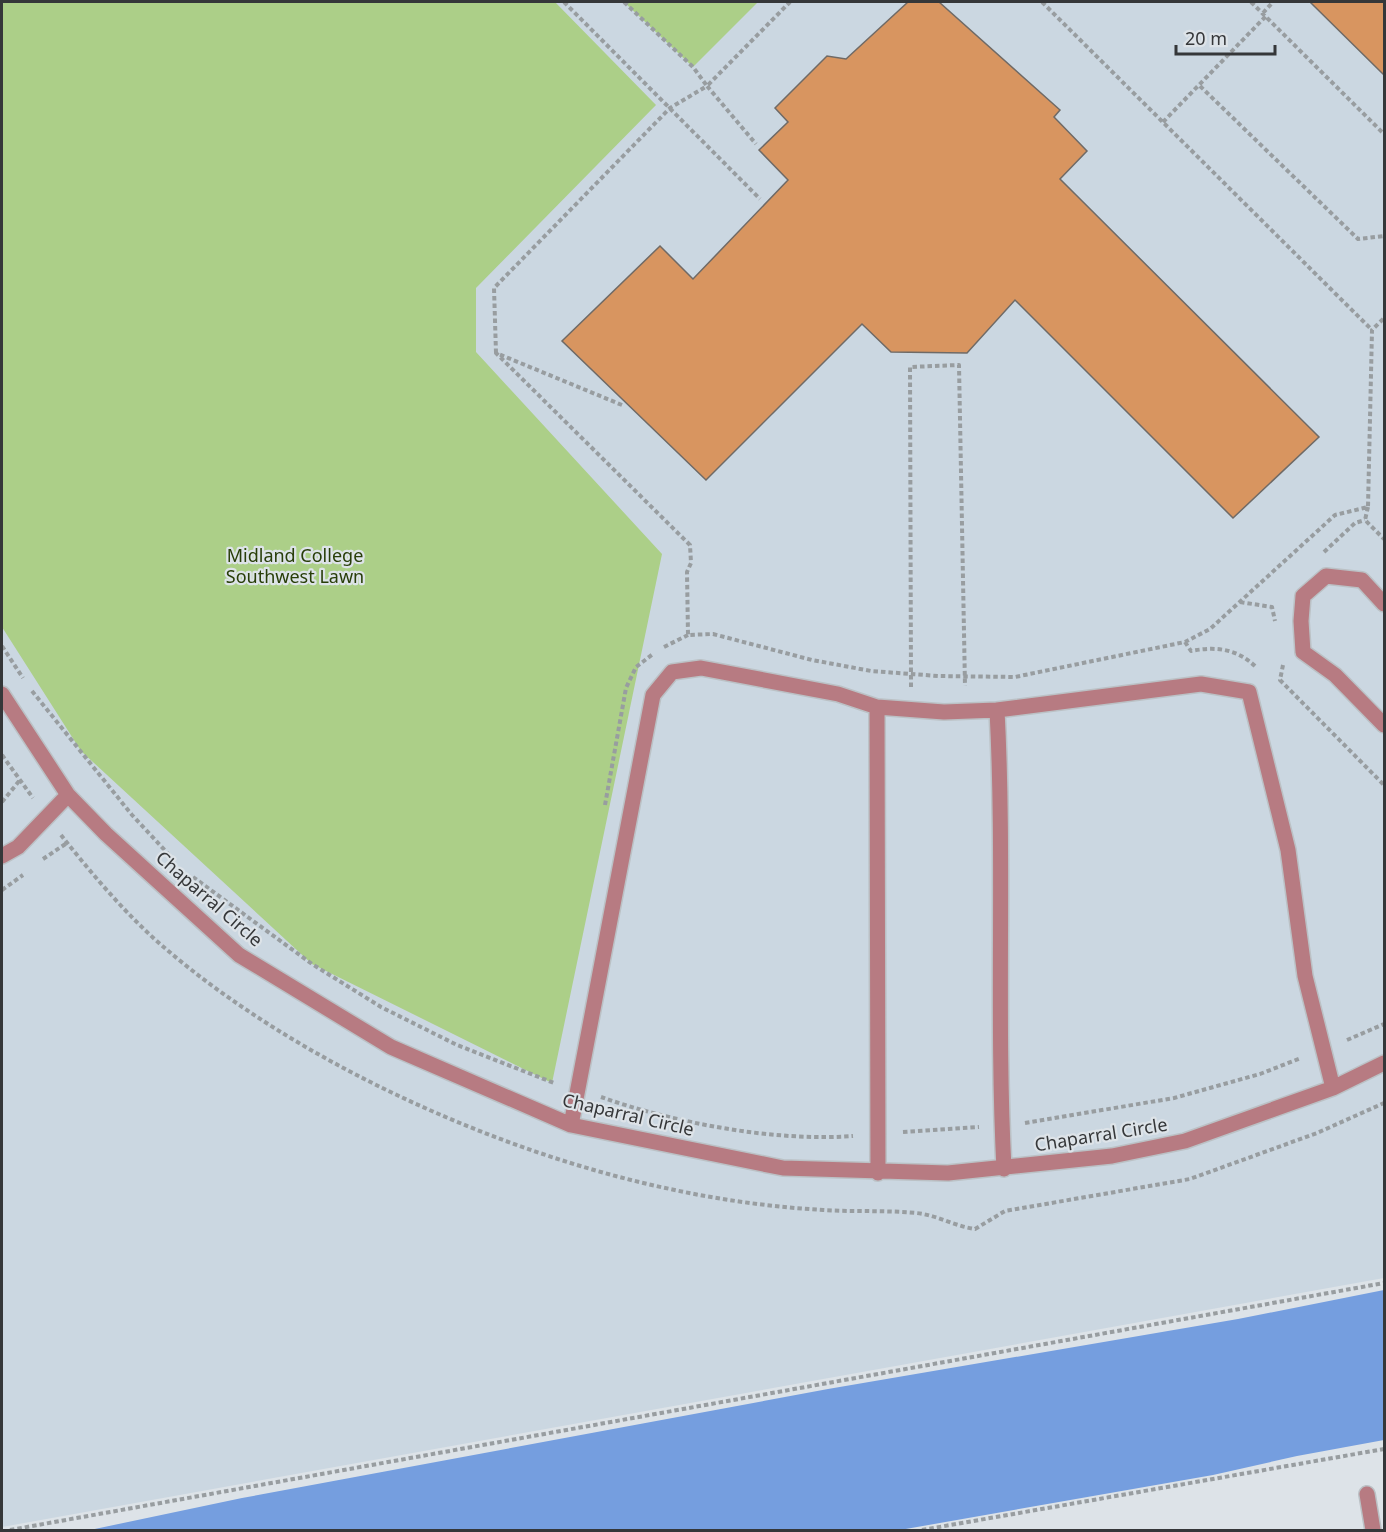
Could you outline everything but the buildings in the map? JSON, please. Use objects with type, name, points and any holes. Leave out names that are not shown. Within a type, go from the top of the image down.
[{"type":"street","points":[[1384,604],[1362,580],[1326,576],[1303,596],[1300,621],[1303,652],[1335,675],[1384,725]]},
{"type":"street","points":[[571,1125],[654,695],[672,672],[701,668],[838,694],[877,706],[909,709],[997,710],[1201,684],[1249,692],[1288,849],[1305,976],[1333,1088]]},
{"type":"street","name":"Chaparral Circle","points":[[2,694],[68,795],[106,834],[239,955],[391,1047],[571,1125],[783,1168],[878,1173],[948,1173],[1004,1169],[1112,1156],[1185,1141],[1333,1088],[1384,1063]]},
{"type":"street","points":[[877,706],[878,1173]]},
{"type":"street","points":[[997,710],[1004,1169]]},
{"type":"street","points":[[2,856],[18,846],[68,795]]},
{"type":"street","points":[[1367,1494],[1373,1530]]},
{"type":"path","points":[[564,2],[760,199]]},
{"type":"path","points":[[624,2],[693,67],[756,144]]},
{"type":"path","points":[[790,2],[707,86],[670,108],[494,288],[496,353],[690,545],[691,563],[687,572],[688,635],[713,634],[812,660],[871,671],[912,675],[1015,677],[1185,642],[1210,629],[1335,515],[1368,507]]},
{"type":"path","points":[[1042,2],[1372,330]]},
{"type":"path","points":[[1251,2],[1384,134]]},
{"type":"path","points":[[1163,122],[1200,86],[1273,2]]},
{"type":"path","points":[[1200,86],[1358,239],[1384,236]]},
{"type":"path","points":[[1384,318],[1372,330],[1368,507],[1365,520],[1384,539]]},
{"type":"path","points":[[496,353],[622,405]]},
{"type":"path","points":[[909,709],[912,675],[910,367],[959,365],[964,676],[968,711]]},
{"type":"path","points":[[1240,602],[1272,607],[1278,629]]},
{"type":"path","points":[[1185,642],[1191,651],[1209,647],[1245,655],[1261,671]]},
{"type":"path","points":[[2,646],[34,693],[132,815],[177,862]]},
{"type":"path","points":[[1272,685],[1280,680],[1285,656]]},
{"type":"path","points":[[1280,680],[1384,785]]},
{"type":"path","points":[[2,755],[89,870],[165,949],[256,1017],[353,1072],[482,1132],[541,1155],[670,1190],[735,1201],[820,1210],[916,1213],[936,1216],[957,1227],[975,1229],[1005,1210],[1190,1179],[1317,1132],[1384,1103]]},
{"type":"path","points":[[2,802],[20,780]]},
{"type":"path","points":[[184,870],[312,964],[381,1007],[457,1045],[552,1083],[579,1087],[603,1098],[662,1115],[748,1132],[828,1138],[1002,1126],[1174,1098],[1260,1074],[1384,1024]]},
{"type":"path","points":[[10,1530],[1384,1283]]},
{"type":"path","points":[[922,1530],[1384,1449]]},
{"type":"shaded area","points":[[2,2],[1384,2],[1384,1278],[2,1527]]},
{"type":"green space","name":"Midland College Southwest Lawn","points":[[2,2],[555,2],[656,105],[476,288],[476,352],[662,554],[552,1083],[312,964],[81,751],[2,627]]},
{"type":"green space","points":[[624,2],[758,2],[693,67]]},
{"type":"water","points":[[1384,1290],[1384,1440],[1213,1475],[900,1530],[90,1530],[242,1498],[828,1389],[1238,1319]]}]
